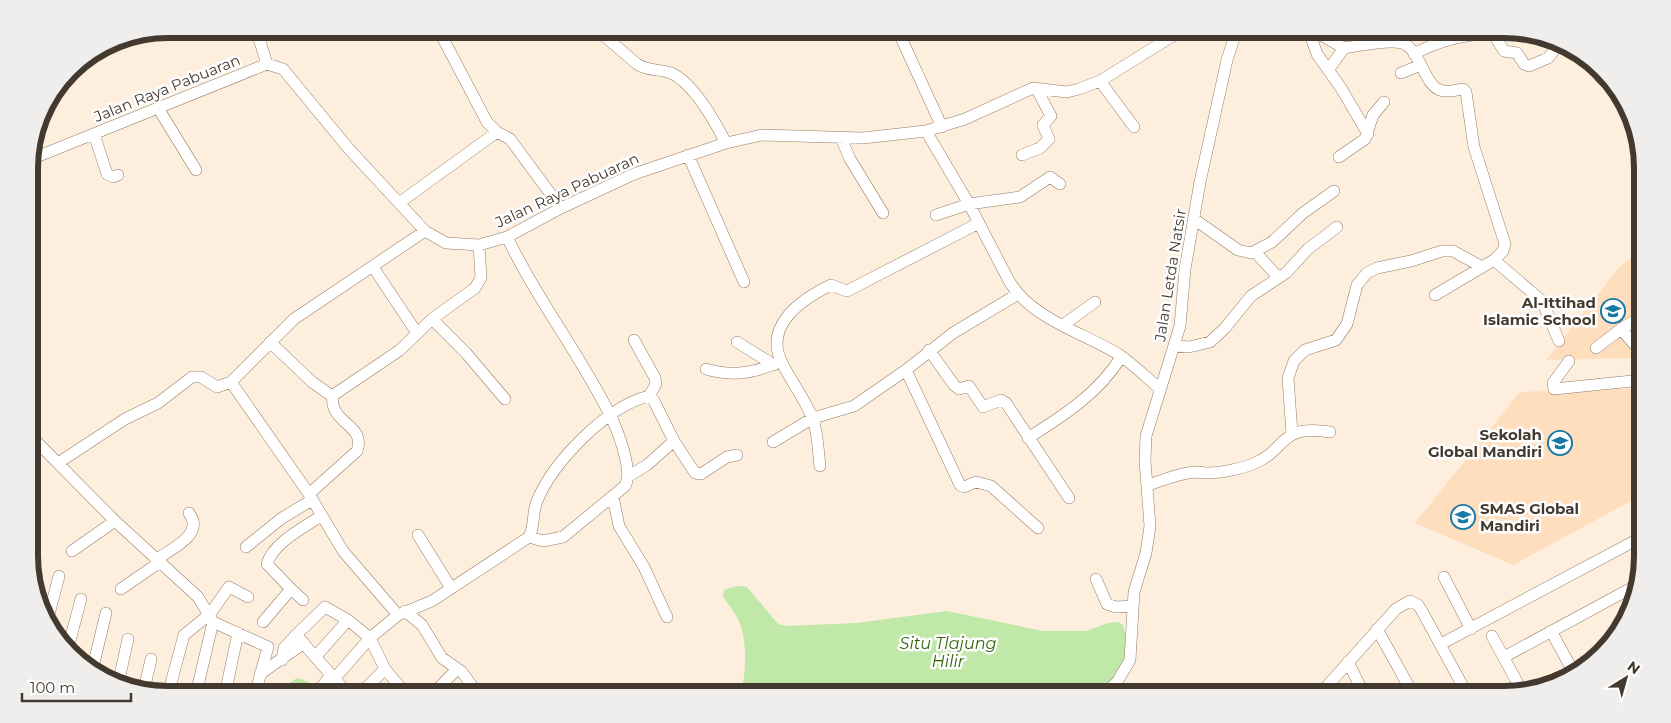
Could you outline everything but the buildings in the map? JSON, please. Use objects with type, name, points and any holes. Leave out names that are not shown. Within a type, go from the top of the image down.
[{"type":"street","points":[[259,38],[267,64]]},
{"type":"street","points":[[443,38],[477,106],[497,132],[510,139],[561,208]]},
{"type":"street","points":[[607,38],[637,64],[644,68],[670,73],[684,83],[704,107],[726,143]]},
{"type":"street","points":[[901,38],[942,127]]},
{"type":"street","name":"Jalan Raya Pabuaran","points":[[38,156],[267,64],[283,70],[349,149],[425,232],[446,243],[479,245],[507,237],[561,208],[634,174],[726,143],[762,135],[841,138],[883,137],[926,131],[942,127],[1036,88],[1067,92],[1100,81],[1169,38]]},
{"type":"street","name":"Jalan Letda Natsir","points":[[1114,685],[1118,682],[1130,660],[1135,585],[1149,542],[1151,514],[1145,448],[1160,388],[1176,346],[1180,326],[1184,269],[1217,104],[1235,38]]},
{"type":"street","points":[[1312,38],[1317,54],[1329,69],[1368,134]]},
{"type":"street","points":[[1326,38],[1344,48],[1367,44],[1402,43],[1414,54],[1436,88],[1444,91],[1463,89],[1468,96],[1474,147],[1505,244],[1503,251],[1494,260],[1435,295]]},
{"type":"street","points":[[1414,54],[1432,44],[1450,38]]},
{"type":"street","points":[[1498,38],[1504,51],[1516,53],[1524,64],[1529,66],[1548,58],[1553,52]]},
{"type":"street","points":[[1329,69],[1344,48]]},
{"type":"street","points":[[1401,73],[1421,65]]},
{"type":"street","points":[[1100,81],[1134,127]]},
{"type":"street","points":[[1022,156],[1040,148],[1049,139],[1043,125],[1051,116],[1036,88]]},
{"type":"street","points":[[1339,158],[1358,145],[1368,134],[1373,115],[1384,102]]},
{"type":"street","points":[[158,108],[196,170]]},
{"type":"street","points":[[926,131],[969,204],[1010,283],[1018,294],[1064,325],[1121,356],[1160,388]]},
{"type":"street","points":[[399,203],[497,132]]},
{"type":"street","points":[[94,134],[107,174],[113,177],[118,174]]},
{"type":"street","points":[[841,138],[850,159],[883,213]]},
{"type":"street","points":[[688,155],[744,282]]},
{"type":"street","points":[[936,215],[969,204],[1020,197],[1050,177],[1060,184]]},
{"type":"street","points":[[1194,219],[1238,250],[1247,253],[1255,252],[1281,235],[1303,213],[1334,191]]},
{"type":"street","points":[[777,363],[778,337],[787,315],[798,306],[831,285],[847,291],[979,223]]},
{"type":"street","points":[[1176,346],[1188,347],[1210,342],[1225,328],[1247,300],[1278,277],[1317,241],[1337,227]]},
{"type":"street","points":[[58,463],[125,419],[158,403],[192,378],[201,376],[217,387],[230,382],[299,315],[425,232]]},
{"type":"street","points":[[507,237],[522,269],[610,414],[629,476],[626,486],[563,537],[543,541],[529,538]]},
{"type":"street","points":[[332,396],[400,350],[432,319],[475,288],[480,281],[482,273],[479,245]]},
{"type":"street","points":[[1292,434],[1288,378],[1290,370],[1305,350],[1336,340],[1347,324],[1357,285],[1368,274],[1377,268],[1410,261],[1442,251],[1453,251],[1482,267]]},
{"type":"street","points":[[1255,252],[1278,277]]},
{"type":"street","points":[[1494,260],[1542,301],[1559,341]]},
{"type":"street","points":[[373,267],[417,333]]},
{"type":"street","points":[[773,442],[813,418],[844,411],[854,406],[906,370],[929,350],[965,325],[1018,294]]},
{"type":"street","points":[[1064,325],[1095,302]]},
{"type":"street","points":[[432,319],[466,353],[505,399]]},
{"type":"street","points":[[1596,348],[1634,321]]},
{"type":"street","points":[[1621,329],[1634,344]]},
{"type":"street","points":[[324,686],[370,638],[401,613],[432,601],[529,538],[533,530],[533,514],[543,490],[582,438],[610,414],[628,403],[649,396],[656,384],[655,378],[634,340]]},
{"type":"street","points":[[246,547],[310,497],[356,451],[359,445],[354,430],[334,409],[332,396],[312,382],[270,342]]},
{"type":"street","points":[[738,342],[777,363],[813,418],[820,466]]},
{"type":"street","points":[[929,350],[954,385],[959,389],[969,386],[983,407],[1001,400],[1006,403],[1069,498]]},
{"type":"street","points":[[1028,438],[1077,406],[1104,379],[1121,356]]},
{"type":"street","points":[[1569,361],[1554,383],[1554,389],[1634,381]]},
{"type":"street","points":[[706,369],[732,374],[744,374],[777,363]]},
{"type":"street","points":[[906,370],[960,485],[964,487],[976,482],[991,486],[1038,528]]},
{"type":"street","points":[[230,382],[310,497],[343,551],[401,613],[422,625],[442,658],[457,669],[471,686]]},
{"type":"street","points":[[649,396],[654,401],[674,441],[696,472],[701,474],[728,457],[737,455]]},
{"type":"street","points":[[1148,485],[1188,472],[1210,473],[1253,464],[1265,457],[1292,434],[1314,430],[1330,432]]},
{"type":"street","points":[[629,476],[674,441]]},
{"type":"street","points":[[38,443],[115,522],[198,597],[212,618],[268,647],[257,686]]},
{"type":"street","points":[[613,497],[619,526],[644,567],[667,617]]},
{"type":"street","points":[[120,589],[159,561],[190,535],[194,520],[188,513]]},
{"type":"street","points":[[303,600],[267,564],[268,558],[291,537],[320,516]]},
{"type":"street","points":[[72,552],[115,522]]},
{"type":"street","points":[[418,535],[451,588]]},
{"type":"street","points":[[1441,644],[1634,542]]},
{"type":"street","points":[[50,611],[58,576]]},
{"type":"street","points":[[1444,576],[1471,629]]},
{"type":"street","points":[[1096,579],[1107,604],[1116,607],[1133,606]]},
{"type":"street","points":[[198,686],[212,618],[230,586],[248,597]]},
{"type":"street","points":[[263,622],[291,589]]},
{"type":"street","points":[[1504,657],[1629,589]]},
{"type":"street","points":[[70,642],[81,600]]},
{"type":"street","points":[[1328,685],[1396,609],[1410,601],[1418,605],[1422,611],[1462,685]]},
{"type":"street","points":[[260,674],[282,660],[284,648],[300,639],[325,607],[348,620],[370,638],[385,668],[399,686]]},
{"type":"street","points":[[94,663],[106,612]]},
{"type":"street","points":[[170,686],[184,635],[212,618]]},
{"type":"street","points":[[316,656],[348,620]]},
{"type":"street","points":[[1377,629],[1408,685]]},
{"type":"street","points":[[1551,631],[1571,667]]},
{"type":"street","points":[[226,686],[238,632]]},
{"type":"street","points":[[1492,636],[1518,684]]},
{"type":"street","points":[[300,639],[340,686]]},
{"type":"street","points":[[120,677],[128,640]]},
{"type":"street","points":[[145,683],[151,659]]},
{"type":"street","points":[[1348,662],[1360,685]]},
{"type":"street","points":[[368,686],[385,668]]},
{"type":"street","points":[[441,686],[457,669]]},
{"type":"shaded area","name":"Al-Ittihad Islamic School","points":[[1634,256],[1634,358],[1546,360],[1622,264]]},
{"type":"shaded area","name":"Sekolah Global Mandiri","points":[[1634,388],[1634,499],[1513,565],[1415,523],[1520,392]]},
{"type":"water","name":"Situ Tlajung Hilir","points":[[737,586],[747,587],[778,624],[787,626],[857,623],[947,611],[1043,631],[1086,631],[1108,623],[1118,622],[1123,625],[1127,642],[1126,654],[1120,673],[1105,685],[742,686],[745,646],[738,619],[723,596],[724,590]]},
{"type":"water","points":[[297,678],[307,681],[312,686],[286,686]]},
{"type":"place","name":"Al-Ittihad Islamic School","points":[[1613,311]]},
{"type":"place","name":"Sekolah Global Mandiri","points":[[1560,443]]},
{"type":"place","name":"SMAS Global Mandiri","points":[[1463,517]]}]
